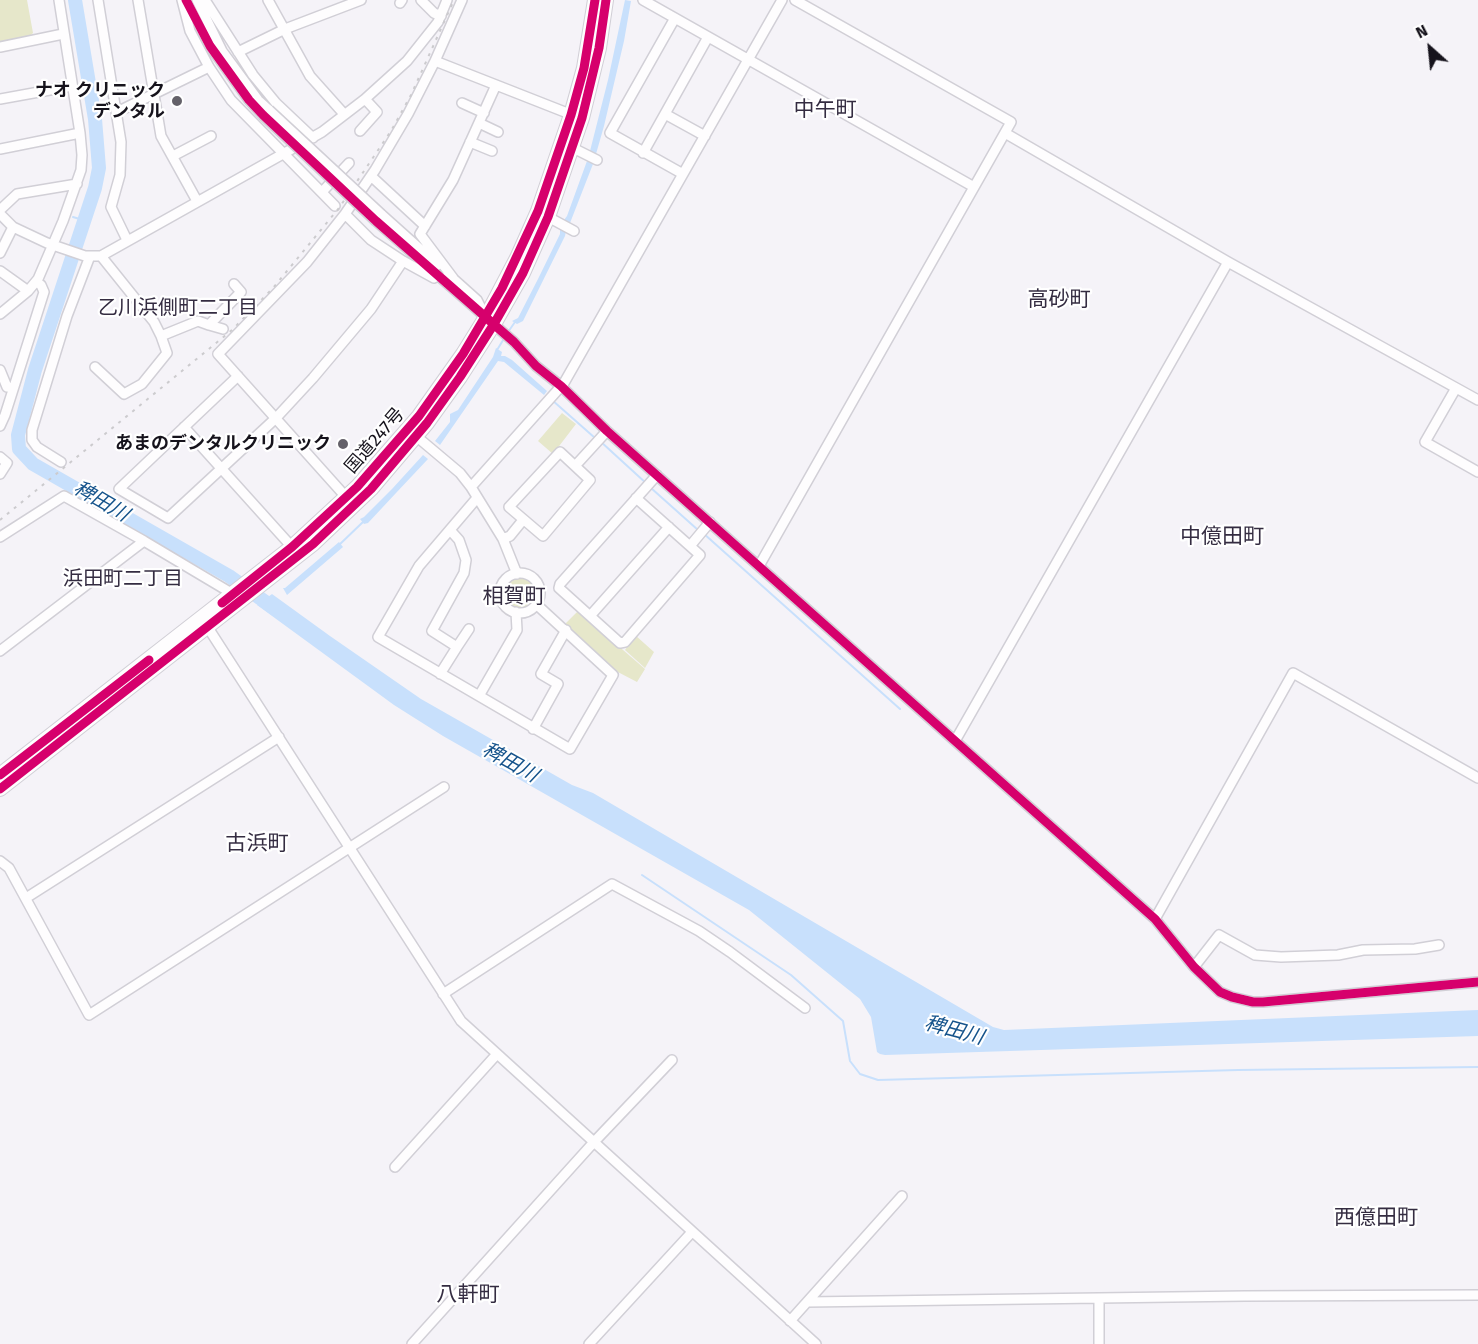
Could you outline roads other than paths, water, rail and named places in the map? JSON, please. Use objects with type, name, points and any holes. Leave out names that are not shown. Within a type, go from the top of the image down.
[{"type":"highway","name":"国道247号","points":[[0,789],[238,595],[333,525],[421,440],[494,324],[553,220],[579,151],[577,117],[595,0]]},
{"type":"highway","name":"国道247号","points":[[259,580],[346,497],[419,416],[458,361],[494,324],[517,258],[577,117],[599,48],[606,0]]},
{"type":"highway","name":"国道247号","points":[[0,776],[205,622]]},
{"type":"street","points":[[0,314],[36,282],[55,246],[77,184],[82,155],[80,133],[59,0]]},
{"type":"street","points":[[98,0],[122,155],[120,175],[111,207],[127,240]]},
{"type":"street","points":[[138,0],[161,135],[197,201]]},
{"type":"street","points":[[184,0],[190,31],[209,67],[231,100],[244,116],[285,154],[335,206]]},
{"type":"street","points":[[184,0],[210,46],[249,100],[450,281],[477,300],[494,324],[514,342],[602,437],[705,529],[759,566],[1155,919],[1194,967],[1220,992],[1253,1002],[1263,1002],[1478,981]]},
{"type":"street","points":[[197,0],[222,51],[266,113]]},
{"type":"street","points":[[206,0],[253,75],[276,103],[313,138]]},
{"type":"street","points":[[268,0],[310,76],[344,114]]},
{"type":"street","points":[[238,52],[285,29],[361,0]]},
{"type":"street","points":[[421,0],[434,13],[441,16]]},
{"type":"street","points":[[77,184],[17,194],[0,212],[13,227],[55,246],[87,256],[101,256],[313,138],[365,99],[407,61],[438,22],[447,0]]},
{"type":"street","points":[[346,497],[218,354],[307,262],[345,214],[408,114],[462,0]]},
{"type":"street","points":[[643,0],[974,187]]},
{"type":"street","points":[[471,487],[557,389],[782,0]]},
{"type":"street","points":[[759,566],[1011,122],[795,0]]},
{"type":"street","points":[[675,18],[610,133],[683,174]]},
{"type":"street","points":[[0,47],[63,34]]},
{"type":"street","points":[[643,153],[708,37]]},
{"type":"street","points":[[435,61],[577,117]]},
{"type":"street","points":[[117,112],[209,67]]},
{"type":"street","points":[[450,281],[420,234],[453,180],[496,85]]},
{"type":"street","points":[[0,99],[72,86]]},
{"type":"street","points":[[360,131],[377,112],[365,99]]},
{"type":"street","points":[[462,104],[484,113]]},
{"type":"street","points":[[665,114],[705,136]]},
{"type":"street","points":[[479,123],[498,132]]},
{"type":"street","points":[[0,148],[80,133]]},
{"type":"street","points":[[1005,133],[1228,262],[1478,400]]},
{"type":"street","points":[[173,156],[211,136]]},
{"type":"street","points":[[470,142],[492,151]]},
{"type":"street","points":[[579,151],[597,160]]},
{"type":"street","points":[[322,192],[349,163]]},
{"type":"street","points":[[371,176],[425,226]]},
{"type":"street","points":[[345,214],[371,240],[403,261],[450,281]]},
{"type":"street","points":[[553,220],[574,231]]},
{"type":"street","points":[[0,252],[13,227]]},
{"type":"street","points":[[62,462],[37,447],[32,440],[32,430],[87,256]]},
{"type":"street","points":[[95,367],[124,394],[142,384],[167,353],[154,321],[101,256]]},
{"type":"street","points":[[238,376],[119,489],[168,518],[276,418],[313,378],[371,309],[403,261]]},
{"type":"street","points":[[955,741],[1228,262]]},
{"type":"street","points":[[0,271],[28,291]]},
{"type":"street","points":[[0,426],[44,292],[41,285],[36,282]]},
{"type":"street","points":[[210,325],[238,288],[250,299]]},
{"type":"street","points":[[161,336],[198,321],[223,329]]},
{"type":"street","points":[[0,370],[7,387]]},
{"type":"street","points":[[1456,388],[1425,442],[1478,472]]},
{"type":"street","points":[[184,427],[292,547]]},
{"type":"street","points":[[575,466],[602,437]]},
{"type":"street","points":[[421,440],[460,472],[471,487],[503,539],[517,574]]},
{"type":"street","points":[[560,452],[575,466],[590,480],[543,536],[509,507],[560,452]]},
{"type":"street","points":[[0,457],[7,463],[0,474]]},
{"type":"street","points":[[636,498],[700,555],[625,642],[620,643],[559,588],[560,584],[651,481]]},
{"type":"street","points":[[0,537],[64,495],[238,595]]},
{"type":"street","points":[[477,498],[419,566],[378,637],[570,749],[613,675],[536,604]]},
{"type":"street","points":[[503,539],[510,536],[524,520]]},
{"type":"street","points":[[590,616],[669,527]]},
{"type":"street","points":[[690,546],[705,529]]},
{"type":"street","points":[[450,530],[459,540],[463,550],[466,560],[464,573],[432,631],[457,647]]},
{"type":"street","points":[[0,651],[144,541]]},
{"type":"street","points":[[517,574],[530,576],[538,586],[539,598],[536,604],[526,612],[507,609],[500,591],[506,579],[517,574]]},
{"type":"street","points":[[479,696],[517,630],[516,612]]},
{"type":"street","points":[[205,622],[461,1021],[816,1344]]},
{"type":"street","points":[[440,674],[469,629]]},
{"type":"street","points":[[533,729],[558,684],[541,674],[566,630]]},
{"type":"street","points":[[1155,919],[1293,674],[1478,778]]},
{"type":"street","points":[[26,898],[279,737]]},
{"type":"street","points":[[0,861],[9,868],[89,1015],[444,787]]},
{"type":"street","points":[[443,994],[612,884],[699,931],[806,1008]]},
{"type":"street","points":[[1194,967],[1219,935],[1255,955],[1281,957],[1338,955],[1363,950],[1415,949],[1439,945]]},
{"type":"street","points":[[1253,1008],[1263,1002]]},
{"type":"street","points":[[395,1167],[497,1054]]},
{"type":"street","points":[[412,1344],[594,1142],[672,1060]]},
{"type":"street","points":[[790,1320],[902,1196]]},
{"type":"street","points":[[589,1344],[692,1232]]},
{"type":"street","points":[[807,1302],[1478,1295]]},
{"type":"street","points":[[1099,1298],[1099,1344]]},
{"type":"water","points":[[625,0],[631,1],[624,41],[596,154],[590,151]]},
{"type":"water","points":[[587,161],[593,164],[570,223],[564,220]]},
{"type":"water","points":[[560,228],[566,231],[565,236],[523,321],[517,324],[512,321],[518,318],[560,234]]},
{"type":"water","points":[[496,348],[502,352],[501,356],[512,360],[547,391],[544,395],[504,362],[498,361],[440,445],[435,441],[450,422],[450,414],[458,410],[493,357]]},
{"type":"water","points":[[423,455],[428,459],[368,523],[364,524],[360,519]]},
{"type":"water","points":[[339,542],[343,547],[287,595],[283,588]]},
{"type":"water","points":[[272,594],[421,699],[572,785],[593,793],[993,1027],[1004,1030],[1478,1010],[1478,1036],[880,1054],[877,1052],[871,1017],[860,999],[749,910],[443,736],[394,705],[257,605]]},
{"type":"waterway","name":"稗田川","points":[[75,0],[95,119],[99,168],[95,188],[35,370],[18,435],[19,449],[33,464],[229,576],[278,611]]},
{"type":"waterway","points":[[73,217],[83,220]]},
{"type":"waterway","points":[[508,332],[515,322]]},
{"type":"waterway","points":[[497,350],[505,337]]},
{"type":"waterway","points":[[552,400],[595,438]]},
{"type":"waterway","points":[[600,441],[647,484]]},
{"type":"waterway","points":[[651,488],[698,530]]},
{"type":"waterway","points":[[338,546],[364,521]]},
{"type":"waterway","points":[[703,533],[900,709]]},
{"type":"waterway","points":[[642,875],[791,975],[843,1021],[850,1061],[860,1074],[878,1080],[1238,1070],[1478,1067]]},
{"type":"railway","points":[[0,520],[232,330],[273,288],[339,208],[391,131],[411,95],[454,0]]},
{"type":"place","name":"ナオ クリニック デンタル","points":[[177,101]]},
{"type":"place","name":"あまのデンタルクリニック","points":[[343,444]]},
{"type":"district","name":"中午町","points":[[825,110]]},
{"type":"district","name":"高砂町","points":[[1059,300]]},
{"type":"district","name":"乙川浜側町二丁目","points":[[178,308]]},
{"type":"district","name":"中億田町","points":[[1222,537]]},
{"type":"district","name":"浜田町二丁目","points":[[123,579]]},
{"type":"district","name":"相賀町","points":[[514,597]]},
{"type":"district","name":"古浜町","points":[[257,844]]},
{"type":"district","name":"西億田町","points":[[1376,1218]]},
{"type":"district","name":"八軒町","points":[[468,1295]]}]
